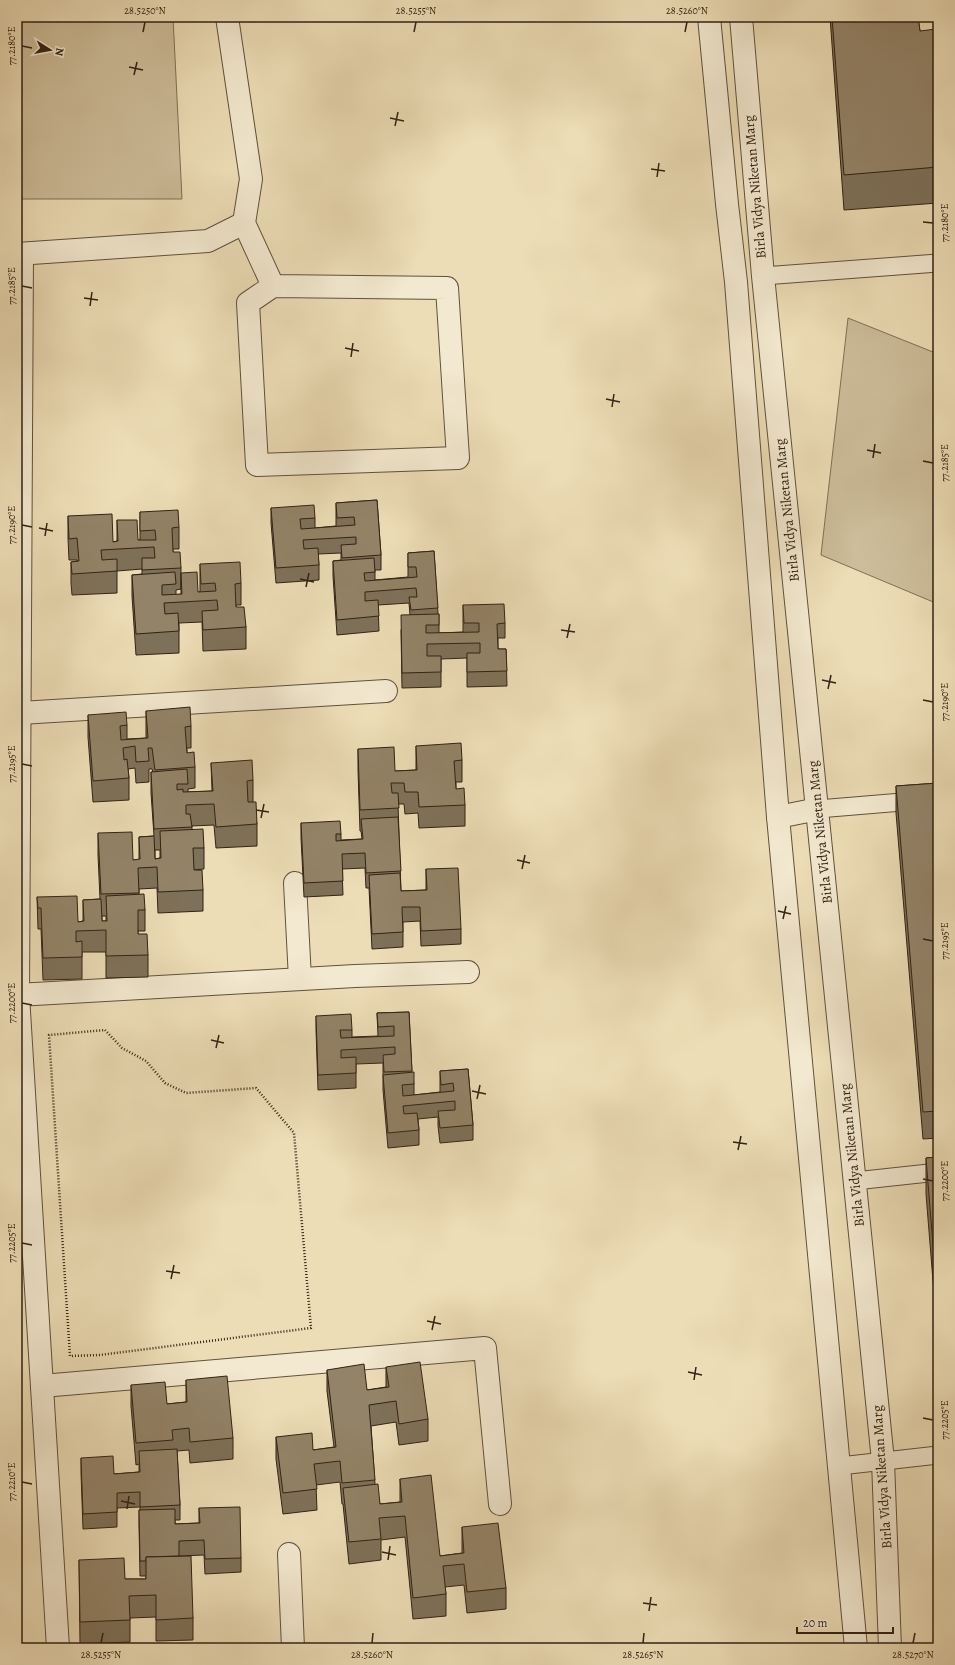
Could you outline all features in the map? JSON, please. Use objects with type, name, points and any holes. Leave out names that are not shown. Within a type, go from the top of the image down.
[{"type":"street","points":[[227,17],[251,179],[244,222],[273,286]]},
{"type":"street","points":[[709,17],[726,204],[736,282],[778,817],[856,1648]]},
{"type":"street","name":"Birla Vidya Niketan Marg","points":[[742,17],[763,276],[883,1461],[890,1648]]},
{"type":"street","points":[[58,1648],[42,1386],[24,1212],[18,995],[18,781],[20,714],[20,254],[208,241],[244,222]]},
{"type":"street","points":[[736,282],[763,276]]},
{"type":"street","points":[[273,286],[447,288],[458,458],[257,465],[248,303],[273,286]]},
{"type":"street","points":[[20,714],[386,691]]},
{"type":"street","points":[[778,817],[818,809]]},
{"type":"street","points":[[295,883],[300,979]]},
{"type":"street","points":[[18,995],[300,979],[468,972]]},
{"type":"street","points":[[42,1386],[485,1348],[500,1504]]},
{"type":"street","points":[[288,1554],[293,1648]]},
{"type":"lane","points":[[763,276],[938,263]]},
{"type":"lane","points":[[818,809],[938,799]]},
{"type":"lane","points":[[855,1181],[938,1172]]},
{"type":"lane","points":[[840,1466],[938,1455]]},
{"type":"path","points":[[105,1030],[122,1048],[146,1061],[164,1083],[186,1093],[256,1088],[294,1133],[311,1328],[100,1355],[70,1356],[49,1034],[105,1030]]},
{"type":"shaded area","points":[[17,17],[173,17],[182,199],[17,199]]},
{"type":"shaded area","points":[[848,318],[938,354],[938,604],[821,555]]},
{"type":"building","points":[[832,17],[918,17],[920,31],[936,29],[938,47],[938,167],[844,175]]},
{"type":"building","points":[[377,500],[381,555],[342,558],[341,545],[356,544],[356,537],[303,540],[304,549],[318,548],[319,565],[276,568],[271,508],[314,505],[315,518],[300,519],[301,529],[355,525],[354,517],[337,518],[336,503]]},
{"type":"building","points":[[178,510],[179,527],[172,528],[173,552],[180,552],[181,568],[142,570],[142,558],[155,558],[154,547],[101,550],[102,560],[117,559],[117,571],[72,574],[71,562],[79,561],[77,538],[69,539],[68,516],[112,514],[113,542],[118,541],[117,520],[137,520],[138,540],[156,540],[155,530],[140,531],[140,512]]},
{"type":"building","points":[[434,551],[438,608],[411,610],[409,597],[417,597],[416,588],[365,592],[365,601],[378,600],[379,616],[337,620],[333,561],[374,558],[375,572],[364,573],[365,581],[417,577],[416,567],[408,567],[408,553]]},
{"type":"building","points":[[240,562],[241,583],[235,584],[236,607],[244,607],[246,627],[203,630],[202,611],[218,610],[217,600],[164,603],[165,614],[178,613],[179,631],[136,634],[132,575],[175,572],[176,584],[162,585],[162,595],[182,594],[181,573],[197,572],[198,592],[216,591],[215,583],[201,584],[200,564]]},
{"type":"building","points":[[504,604],[505,623],[497,624],[498,649],[506,649],[507,671],[467,672],[467,653],[480,653],[480,643],[427,644],[427,656],[441,656],[441,672],[402,673],[401,615],[439,614],[439,625],[426,625],[426,633],[479,632],[479,623],[464,623],[463,605]]},
{"type":"building","points":[[190,707],[191,726],[185,727],[187,753],[194,752],[195,767],[155,770],[152,748],[148,748],[149,761],[136,762],[135,746],[123,748],[124,760],[127,759],[129,778],[93,781],[88,715],[126,712],[127,725],[120,726],[121,740],[148,738],[146,711]]},
{"type":"building","points":[[461,743],[462,760],[454,761],[456,789],[464,788],[465,805],[419,807],[418,792],[405,792],[404,783],[391,783],[392,793],[398,793],[399,808],[360,810],[358,749],[394,747],[395,771],[417,770],[416,746]]},
{"type":"building","points":[[252,760],[253,780],[247,781],[248,802],[256,802],[257,824],[216,827],[214,804],[186,805],[186,814],[190,814],[192,827],[154,829],[151,772],[187,769],[188,784],[177,784],[177,790],[183,789],[183,792],[213,791],[211,763]]},
{"type":"building","points":[[938,783],[938,1111],[923,1112],[896,786]]},
{"type":"building","points":[[398,817],[401,871],[366,873],[365,853],[342,854],[343,881],[304,883],[301,823],[340,821],[341,834],[336,834],[336,841],[363,839],[361,819]]},
{"type":"building","points":[[203,829],[204,848],[193,848],[194,870],[202,870],[203,890],[158,892],[157,867],[138,868],[139,893],[101,894],[98,833],[132,832],[133,860],[140,859],[139,837],[154,836],[155,859],[161,858],[160,831]]},
{"type":"building","points":[[458,868],[461,929],[421,931],[420,907],[402,907],[403,932],[372,934],[369,875],[400,873],[401,891],[427,890],[426,869]]},
{"type":"building","points":[[144,894],[145,910],[138,910],[138,934],[147,934],[148,955],[106,956],[106,930],[76,931],[76,942],[82,941],[82,957],[43,958],[41,908],[38,908],[37,897],[77,896],[78,922],[84,921],[83,900],[101,899],[102,921],[107,921],[106,896]]},
{"type":"building","points":[[409,1012],[412,1071],[384,1072],[383,1055],[395,1054],[395,1047],[341,1050],[341,1058],[356,1057],[356,1073],[318,1075],[316,1016],[351,1014],[352,1030],[340,1030],[341,1038],[394,1036],[394,1026],[378,1027],[377,1013]]},
{"type":"building","points":[[468,1069],[473,1125],[440,1128],[438,1111],[455,1110],[455,1101],[403,1106],[404,1114],[417,1113],[419,1130],[388,1133],[383,1075],[414,1072],[414,1084],[402,1085],[403,1096],[454,1091],[453,1083],[441,1085],[440,1071]]},
{"type":"building","points":[[938,1157],[938,1307],[926,1158]]},
{"type":"building","points":[[420,1362],[428,1419],[399,1424],[396,1401],[369,1405],[375,1480],[342,1483],[340,1461],[314,1464],[317,1489],[283,1493],[276,1437],[312,1433],[313,1450],[336,1447],[327,1370],[364,1364],[367,1390],[389,1387],[386,1367]]},
{"type":"building","points":[[227,1376],[233,1438],[190,1442],[189,1428],[172,1430],[173,1440],[136,1443],[131,1385],[165,1382],[167,1404],[187,1402],[186,1380]]},
{"type":"building","points":[[177,1449],[180,1505],[140,1507],[140,1492],[117,1493],[117,1512],[83,1514],[81,1458],[113,1456],[114,1474],[140,1472],[139,1451]]},
{"type":"building","points":[[431,1475],[440,1556],[464,1553],[462,1527],[498,1523],[506,1588],[467,1592],[464,1564],[443,1566],[446,1594],[413,1598],[405,1516],[379,1518],[381,1539],[349,1542],[343,1488],[378,1484],[380,1504],[402,1502],[400,1479]]},
{"type":"building","points":[[240,1507],[241,1558],[205,1559],[204,1540],[179,1541],[179,1556],[146,1557],[146,1561],[140,1561],[139,1510],[175,1509],[175,1524],[200,1523],[199,1508]]},
{"type":"building","points":[[191,1556],[193,1618],[156,1620],[156,1595],[129,1596],[130,1620],[80,1622],[79,1560],[124,1558],[125,1579],[146,1579],[146,1557]]}]
